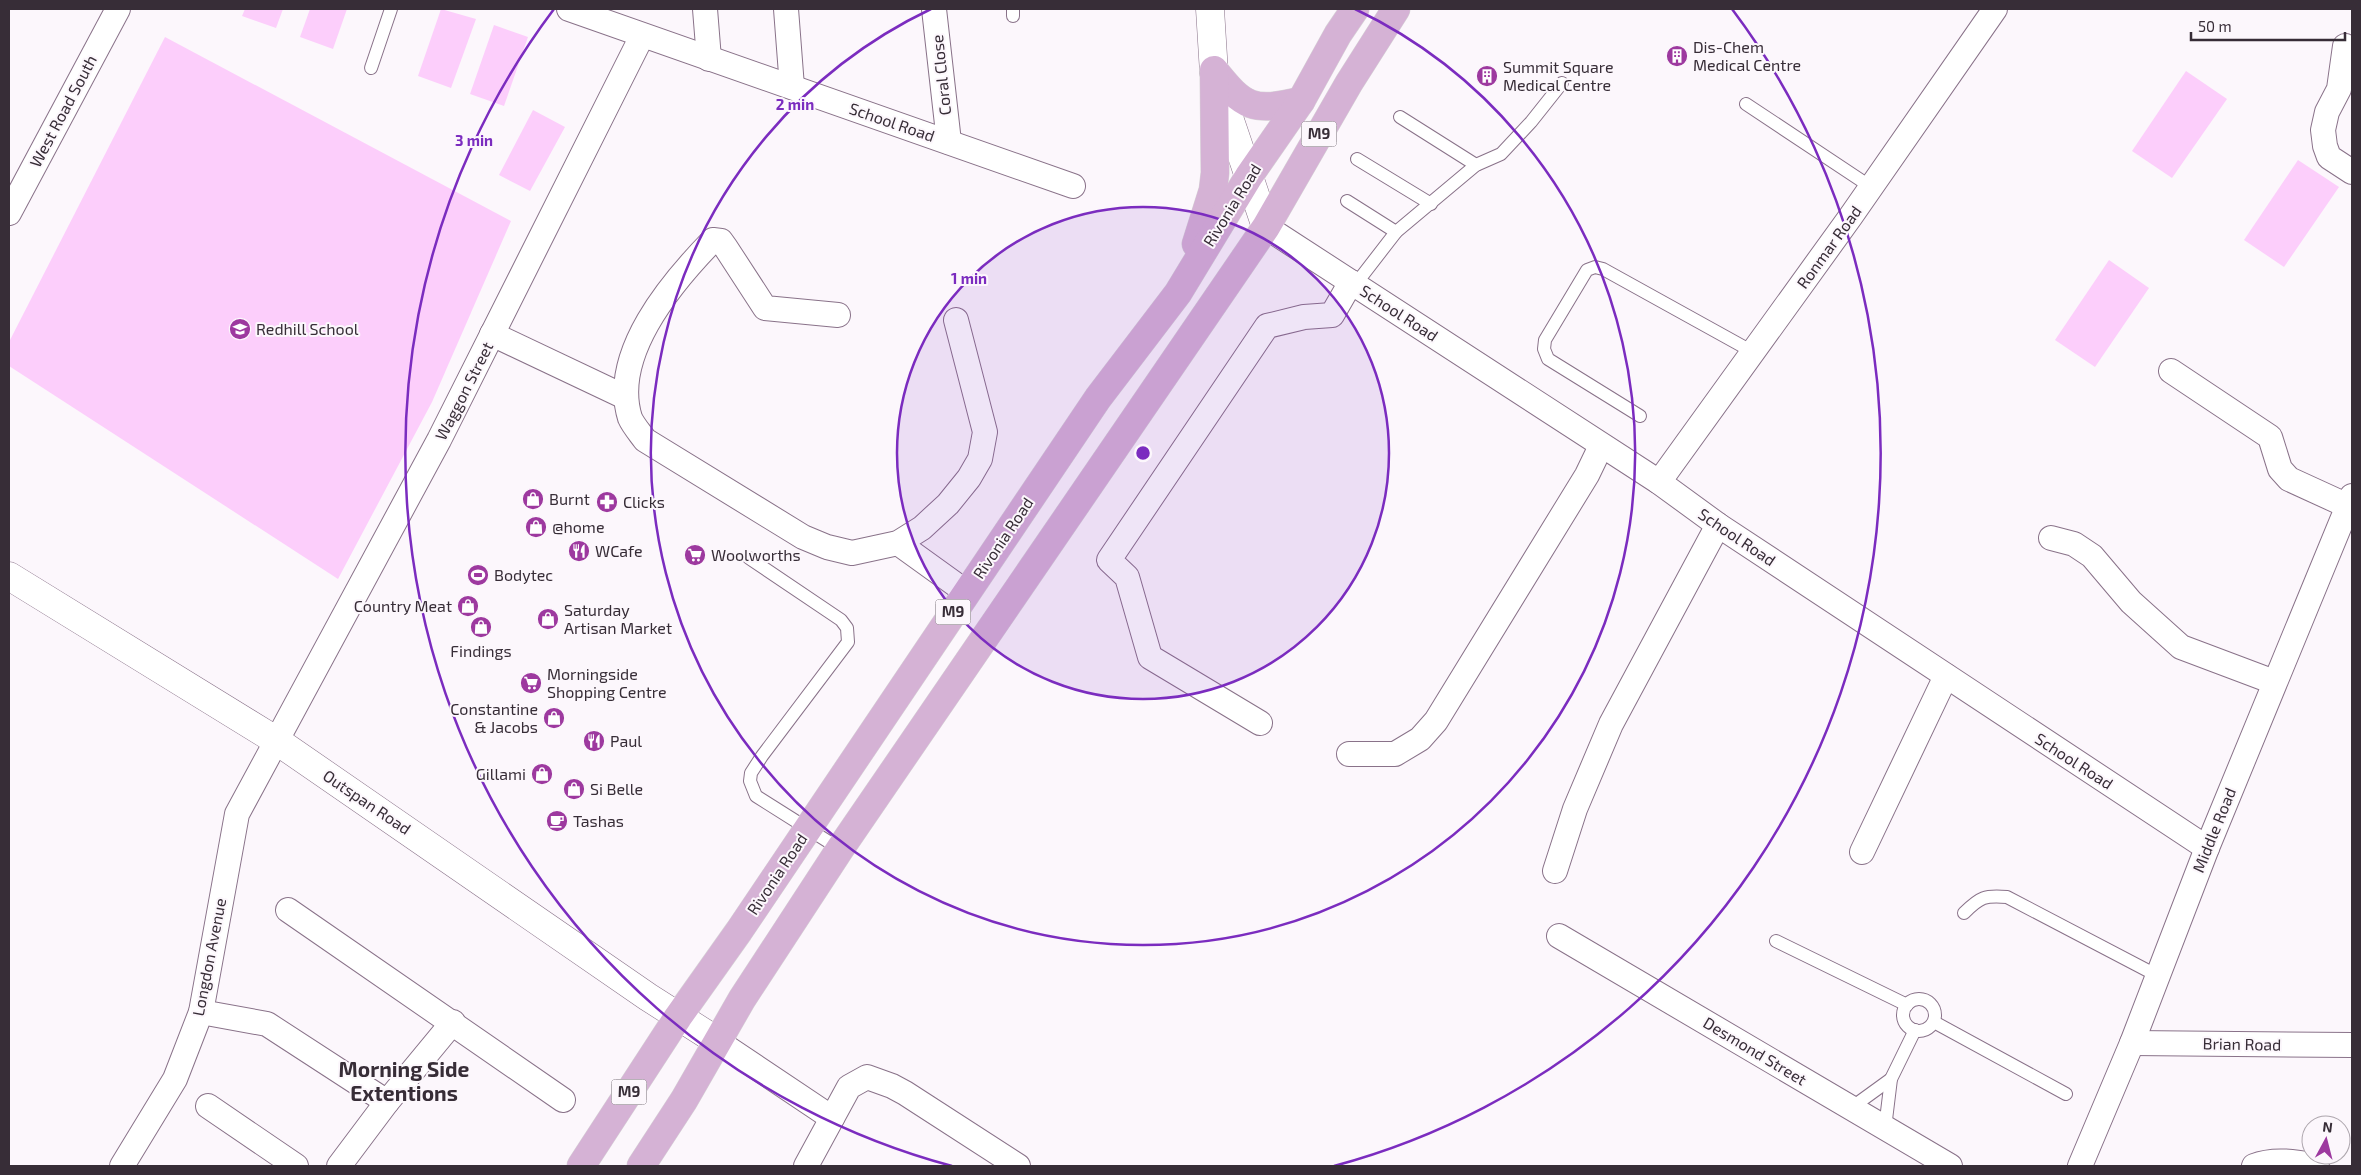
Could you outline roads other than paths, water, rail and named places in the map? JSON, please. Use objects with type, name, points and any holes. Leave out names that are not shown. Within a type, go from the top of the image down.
[{"type":"main road","name":"Rivonia Road","points":[[581,1166],[678,1017],[809,827],[1098,398],[1178,293],[1250,176],[1300,101],[1337,22],[1355,9]]},
{"type":"main road","name":"M9","points":[[641,1166],[684,1100],[717,1041],[840,849],[1266,226],[1349,83],[1396,9]]},
{"type":"main road","points":[[1214,72],[1232,93],[1244,101],[1262,108],[1300,101]]},
{"type":"main road","points":[[1178,293],[1213,190],[1215,173],[1214,72]]},
{"type":"street","name":"West Road South","points":[[9,213],[118,9]]},
{"type":"street","name":"School Road","points":[[570,9],[642,36],[1073,186]]},
{"type":"street","points":[[705,9],[709,59]]},
{"type":"street","points":[[786,9],[792,87]]},
{"type":"street","name":"Coral Close","points":[[934,9],[948,142]]},
{"type":"street","points":[[1210,9],[1214,72],[1266,226]]},
{"type":"street","name":"Ronmar Road","points":[[1659,482],[1871,187],[1995,9]]},
{"type":"street","name":"Waggon Street","points":[[277,741],[439,440],[642,36]]},
{"type":"street","points":[[2346,46],[2339,89],[2327,112],[2323,130],[2325,146],[2329,157],[2352,172]]},
{"type":"street","name":"School Road","points":[[1266,226],[1659,482],[1718,525],[2207,848]]},
{"type":"street","points":[[838,315],[765,308],[721,241],[714,240],[687,266],[646,324],[627,376],[625,397],[631,420],[645,440],[803,538],[827,547],[852,553],[898,543],[922,528],[948,504],[969,478],[980,459],[985,432],[956,320]]},
{"type":"street","points":[[1260,723],[1150,657],[1127,577],[1109,560],[1267,326],[1304,317],[1332,315],[1353,283]]},
{"type":"street","points":[[492,334],[625,397]]},
{"type":"street","points":[[2171,371],[2270,437],[2280,469],[2290,479],[2350,501]]},
{"type":"street","points":[[1349,754],[1395,754],[1420,739],[1436,720],[1587,475],[1602,446]]},
{"type":"street","name":"Middle Road","points":[[2080,1166],[2132,1043],[2207,848],[2274,682],[2350,501]]},
{"type":"street","points":[[1554,871],[1582,791],[1611,724],[1718,525]]},
{"type":"street","points":[[2051,538],[2074,544],[2092,556],[2131,602],[2181,647],[2274,682]]},
{"type":"street","points":[[898,543],[966,592]]},
{"type":"street","name":"Outspan Road","points":[[9,576],[277,741],[678,1017],[717,1041]]},
{"type":"street","points":[[1862,852],[1946,676]]},
{"type":"street","name":"Longdon Avenue","points":[[122,1166],[175,1079],[201,1012],[238,814],[277,741]]},
{"type":"street","points":[[288,910],[453,1022],[563,1100]]},
{"type":"street","name":"Desmond Street","points":[[1559,936],[1950,1166]]},
{"type":"street","points":[[201,1012],[267,1024],[387,1102]]},
{"type":"street","points":[[339,1166],[387,1102],[453,1022]]},
{"type":"street","points":[[717,1041],[832,1118]]},
{"type":"street","name":"Brian Road","points":[[2132,1043],[2352,1045]]},
{"type":"street","points":[[806,1166],[849,1087],[867,1077],[905,1094],[1018,1166]]},
{"type":"street","points":[[208,1106],[296,1166]]},
{"type":"street","points":[[2254,1166],[2292,1161],[2317,1166]]},
{"type":"lane","points":[[371,68],[391,9]]},
{"type":"lane","points":[[1353,283],[1396,232],[1476,165],[1501,154],[1562,83]]},
{"type":"lane","points":[[1746,104],[1871,187]]},
{"type":"lane","points":[[1400,117],[1476,165]]},
{"type":"lane","points":[[1357,159],[1431,204]]},
{"type":"lane","points":[[1347,201],[1396,232]]},
{"type":"lane","points":[[1640,416],[1548,359],[1544,349],[1545,340],[1587,270],[1595,267],[1603,269],[1753,352]]},
{"type":"lane","points":[[749,558],[841,620],[847,628],[848,642],[762,756],[752,773],[750,785],[756,796],[809,827],[840,849]]},
{"type":"lane","points":[[1964,913],[1975,902],[1987,895],[2007,897],[2158,976]]},
{"type":"lane","points":[[1776,941],[1907,1005]]},
{"type":"lane","points":[[1913,1000],[1928,1001],[1933,1007],[1935,1014],[1934,1022],[1929,1028],[1922,1031],[1908,1026],[1904,1020],[1904,1012],[1907,1005],[1913,1000]]},
{"type":"lane","points":[[1934,1022],[2066,1094]]},
{"type":"lane","points":[[1884,1128],[1891,1079],[1915,1030]]},
{"type":"lane","points":[[1851,1108],[1891,1079]]},
{"type":"place","name":"Dis-Chem Medical Centre","points":[[1677,56]]},
{"type":"place","name":"Summit Square Medical Centre","points":[[1487,76]]},
{"type":"place","name":"Redhill School","points":[[240,329]]},
{"type":"place","name":"Burnt","points":[[533,499]]},
{"type":"place","name":"Clicks","points":[[607,502]]},
{"type":"place","name":"@home","points":[[536,527]]},
{"type":"place","name":"WCafe","points":[[579,551]]},
{"type":"place","name":"Woolworths","points":[[695,555]]},
{"type":"place","name":"Bodytec","points":[[478,575]]},
{"type":"place","name":"Country Meat","points":[[468,606]]},
{"type":"place","name":"Saturday Artisan Market","points":[[548,619]]},
{"type":"place","name":"Findings","points":[[481,627]]},
{"type":"place","name":"Morningside Shopping Centre","points":[[531,683]]},
{"type":"place","name":"Constantine & Jacobs","points":[[554,718]]},
{"type":"place","name":"Paul","points":[[594,741]]},
{"type":"place","name":"Gillami","points":[[542,774]]},
{"type":"place","name":"Si Belle","points":[[574,789]]},
{"type":"place","name":"Tashas","points":[[557,821]]},
{"type":"district","name":"Morning Side Extentions","points":[[404,1082]]}]
